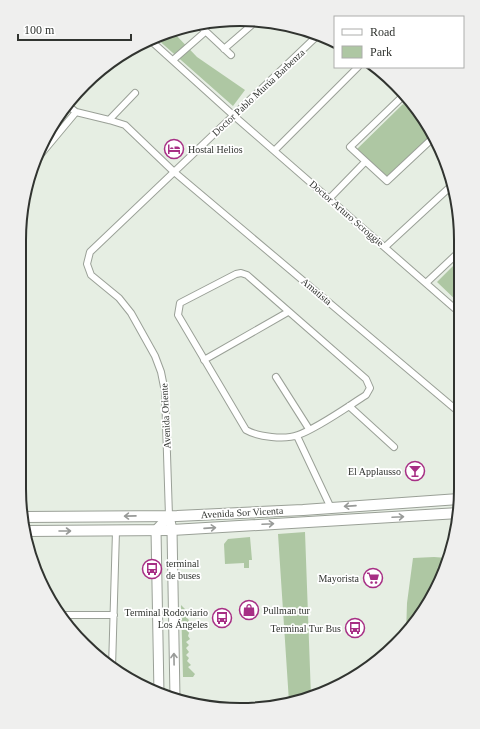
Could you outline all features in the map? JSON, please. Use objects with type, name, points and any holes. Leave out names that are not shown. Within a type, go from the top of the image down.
[{"type":"main road","name":"Avenida Sor Vicenta","points":[[28,517],[169,516],[331,508],[454,499]]},
{"type":"main road","points":[[309,522],[312,515],[318,508]]},
{"type":"main road","name":"Avenida Sor Vicenta","points":[[30,531],[172,530],[453,513]]},
{"type":"main road","name":"Avenida Oriente","points":[[169,516],[172,530],[175,693]]},
{"type":"main road","points":[[159,687],[156,530],[169,516]]},
{"type":"main road","points":[[157,594],[173,591]]},
{"type":"main road","points":[[159,681],[163,687],[175,687]]},
{"type":"street","points":[[224,49],[251,26]]},
{"type":"street","points":[[203,29],[231,55]]},
{"type":"street","points":[[173,60],[206,32]]},
{"type":"street","name":"Doctor Pablo Murúa Barbenza","points":[[88,270],[87,264],[90,252],[173,171],[314,39]]},
{"type":"street","name":"Doctor Arturo Scroggie","points":[[154,44],[454,308]]},
{"type":"street","points":[[275,150],[357,68]]},
{"type":"street","points":[[109,120],[135,93]]},
{"type":"street","points":[[400,98],[350,147],[387,181],[430,141]]},
{"type":"street","points":[[47,146],[76,112],[71,108]]},
{"type":"street","name":"Amatista","points":[[76,112],[124,125],[173,171],[454,408]]},
{"type":"street","points":[[329,198],[365,162]]},
{"type":"street","points":[[384,247],[448,189]]},
{"type":"street","points":[[426,283],[454,257]]},
{"type":"street","name":"Avenida Oriente","points":[[88,270],[96,280],[113,292],[128,308],[158,364],[165,392],[169,516]]},
{"type":"street","points":[[241,273],[247,275],[369,383],[368,393],[349,406],[297,436],[267,437],[255,435],[246,430],[204,360],[178,315],[180,303],[236,274],[241,273]]},
{"type":"street","points":[[204,360],[288,312]]},
{"type":"street","points":[[276,377],[309,429]]},
{"type":"street","points":[[349,406],[394,447]]},
{"type":"street","points":[[297,436],[331,508]]},
{"type":"street","points":[[112,661],[116,531]]},
{"type":"street","points":[[66,614],[114,615]]},
{"type":"green space","points":[[176,35],[197,57],[245,90],[233,106],[160,41]]},
{"type":"green space","points":[[403,104],[410,110],[429,139],[387,179],[356,150]]},
{"type":"green space","points":[[454,265],[454,298],[437,282]]},
{"type":"green space","points":[[305,532],[311,691],[289,697],[278,534]]},
{"type":"green space","points":[[250,537],[252,560],[249,560],[249,568],[244,568],[244,563],[225,564],[224,544],[228,539]]},
{"type":"green space","points":[[413,558],[443,558],[432,584],[418,608],[406,623],[407,603]]},
{"type":"green space","points":[[181,605],[190,614],[186,617],[189,620],[187,623],[190,626],[187,629],[190,639],[186,642],[189,645],[186,648],[189,652],[186,655],[189,658],[187,661],[191,665],[188,667],[195,674],[193,677],[183,677]]},
{"type":"place","name":"Hostal Helios","points":[[174,149]]},
{"type":"place","name":"El Applausso","points":[[415,471]]},
{"type":"place","name":"terminal de buses","points":[[152,569]]},
{"type":"place","name":"Mayorista","points":[[373,578]]},
{"type":"place","name":"Pullman tur","points":[[249,610]]},
{"type":"place","name":"Terminal Rodoviario Los Ángeles","points":[[222,618]]},
{"type":"place","name":"Terminal Tur Bus","points":[[355,628]]}]
